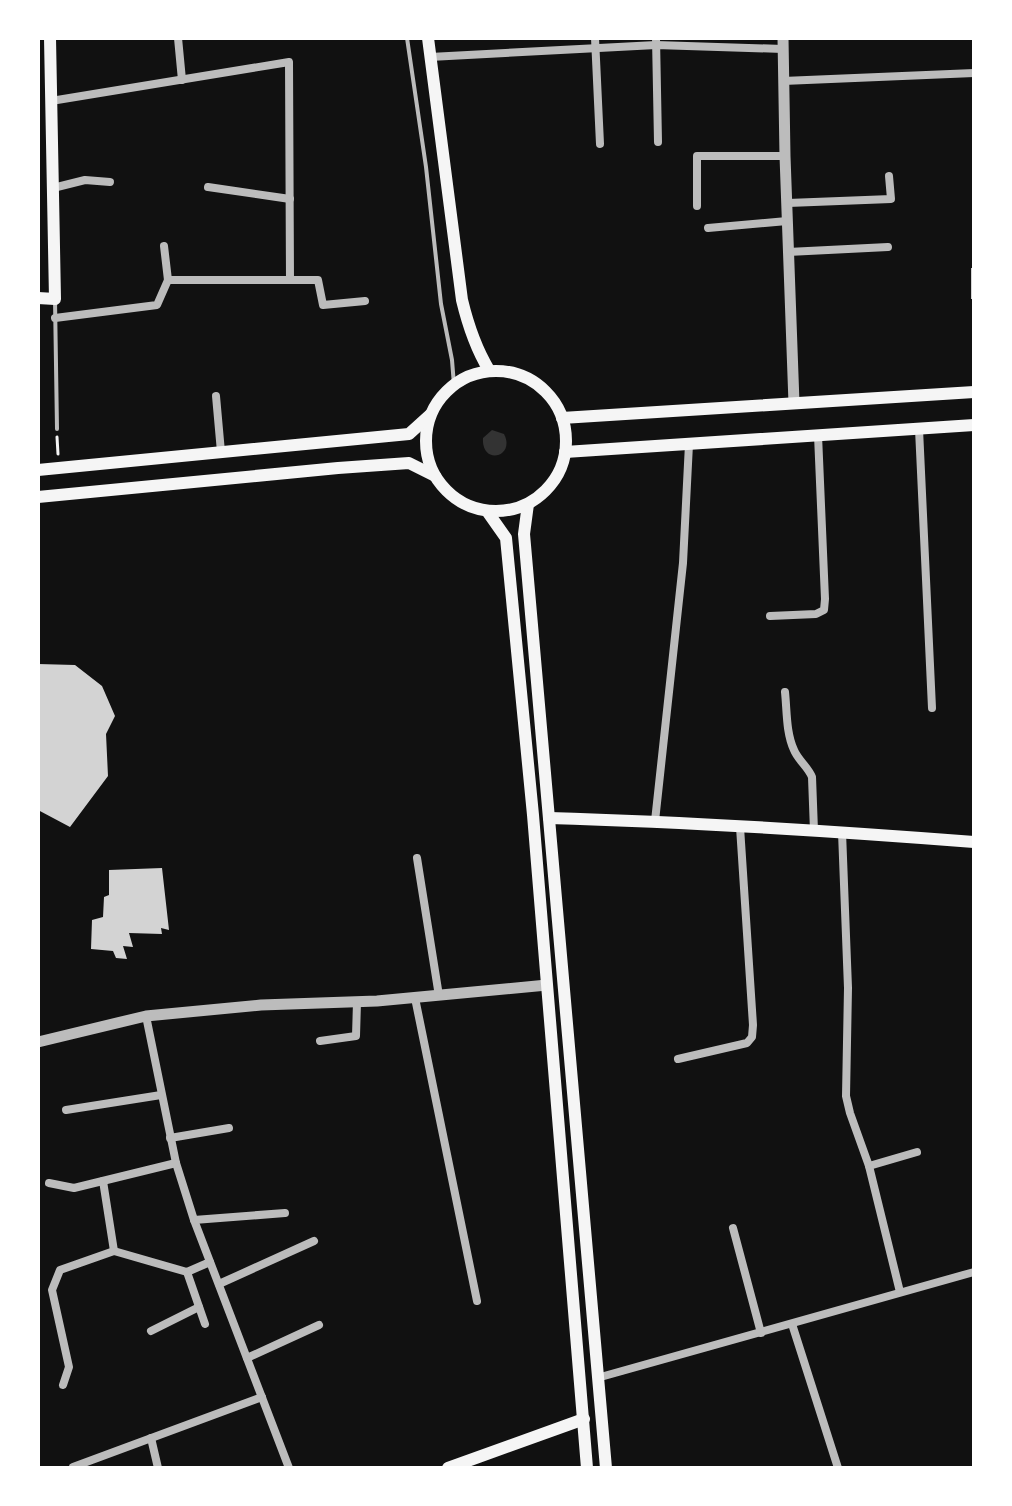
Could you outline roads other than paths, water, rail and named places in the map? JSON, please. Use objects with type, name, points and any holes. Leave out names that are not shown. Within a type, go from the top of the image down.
[{"type":"main road","points":[[38,298],[55,299],[50,38]]},
{"type":"main road","points":[[428,38],[462,300],[469,329],[489,370]]},
{"type":"main road","points":[[489,370],[521,376],[539,385],[553,400],[562,418],[566,438],[561,467],[554,480],[528,504],[508,510],[487,511],[461,502],[435,476],[427,451],[433,413],[442,398],[454,385],[489,370]]},
{"type":"main road","points":[[562,418],[974,392]]},
{"type":"main road","points":[[38,470],[409,434],[433,413]]},
{"type":"main road","points":[[565,452],[974,425]]},
{"type":"main road","points":[[38,497],[409,463],[435,476]]},
{"type":"main road","points":[[528,504],[524,534],[606,1468]]},
{"type":"main road","points":[[487,511],[506,538],[587,1468]]},
{"type":"main road","points":[[549,818],[655,821],[974,842]]},
{"type":"main road","points":[[448,1468],[584,1419]]},
{"type":"street","points":[[178,38],[182,80]]},
{"type":"street","points":[[595,38],[600,144]]},
{"type":"street","points":[[430,57],[656,42],[783,44],[794,403]]},
{"type":"street","points":[[656,42],[658,142]]},
{"type":"street","points":[[51,101],[289,62],[290,280]]},
{"type":"street","points":[[783,81],[974,73]]},
{"type":"street","points":[[38,142],[52,142]]},
{"type":"street","points":[[697,206],[697,156],[785,156]]},
{"type":"street","points":[[788,203],[891,199],[889,176]]},
{"type":"street","points":[[53,188],[85,180],[110,182]]},
{"type":"street","points":[[208,187],[290,199]]},
{"type":"street","points":[[708,228],[787,221]]},
{"type":"street","points":[[55,318],[157,305],[168,280],[164,246]]},
{"type":"street","points":[[788,252],[888,247]]},
{"type":"street","points":[[168,280],[318,280],[323,305],[365,301]]},
{"type":"street","points":[[216,396],[221,452]]},
{"type":"street","points":[[919,429],[932,708]]},
{"type":"street","points":[[770,616],[816,614],[824,610],[818,435]]},
{"type":"street","points":[[655,821],[683,563],[689,444]]},
{"type":"street","points":[[785,692],[789,739],[795,754],[812,777],[814,831]]},
{"type":"street","points":[[678,1059],[747,1043],[752,1037],[740,827]]},
{"type":"street","points":[[842,832],[848,988],[846,1096],[869,1166],[900,1292]]},
{"type":"street","points":[[417,858],[439,996]]},
{"type":"street","points":[[38,1042],[146,1016],[261,1005],[415,998],[547,985]]},
{"type":"street","points":[[415,998],[477,1301]]},
{"type":"street","points":[[320,1041],[356,1036],[357,1002]]},
{"type":"street","points":[[146,1016],[170,1138],[194,1220],[289,1468]]},
{"type":"street","points":[[66,1110],[161,1095]]},
{"type":"street","points":[[170,1138],[229,1128]]},
{"type":"street","points":[[869,1166],[917,1152]]},
{"type":"street","points":[[49,1183],[74,1188],[176,1163]]},
{"type":"street","points":[[103,1181],[114,1251]]},
{"type":"street","points":[[194,1220],[285,1213]]},
{"type":"street","points":[[733,1228],[761,1333]]},
{"type":"street","points":[[219,1284],[314,1241]]},
{"type":"street","points":[[63,1385],[69,1367],[52,1290],[60,1270],[114,1251],[187,1272],[210,1262]]},
{"type":"street","points":[[187,1272],[205,1324]]},
{"type":"street","points":[[597,1378],[974,1272]]},
{"type":"street","points":[[151,1331],[199,1307]]},
{"type":"street","points":[[792,1324],[838,1468]]},
{"type":"street","points":[[247,1358],[319,1325]]},
{"type":"street","points":[[73,1467],[262,1397]]},
{"type":"street","points":[[151,1438],[158,1468]]},
{"type":"lane","points":[[407,38],[454,385]]},
{"type":"lane","points":[[55,299],[57,429]]}]
